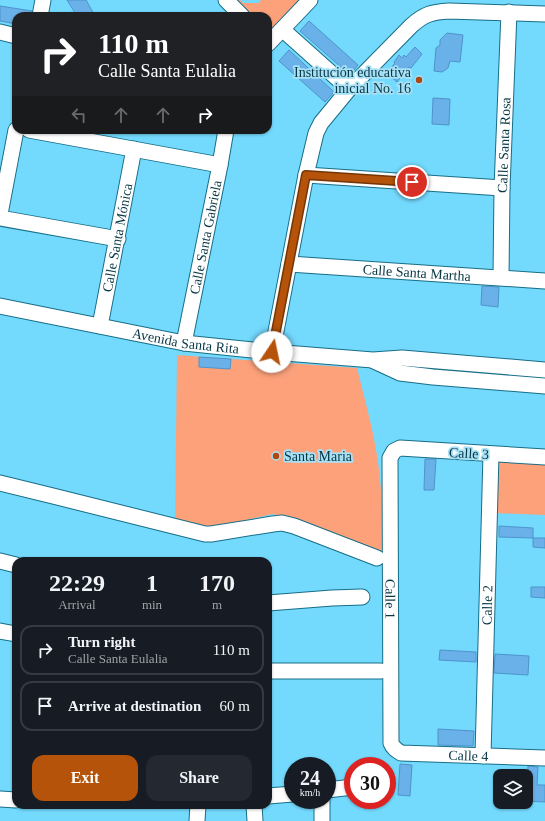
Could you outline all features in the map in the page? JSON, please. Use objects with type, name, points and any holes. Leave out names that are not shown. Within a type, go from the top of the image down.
[{"type":"street","points":[[41,12],[43,0]]},
{"type":"street","points":[[226,0],[238,12]]},
{"type":"street","points":[[272,40],[283,30],[310,0]]},
{"type":"street","points":[[272,352],[306,175],[316,134],[321,123],[349,89],[418,19],[435,12],[449,11],[545,14]]},
{"type":"street","name":"Calle Santa Rosa","points":[[501,278],[502,188],[509,12]]},
{"type":"street","points":[[283,30],[349,89]]},
{"type":"street","points":[[0,32],[12,35]]},
{"type":"street","points":[[0,214],[15,134]]},
{"type":"street","points":[[50,134],[220,165]]},
{"type":"street","name":"Calle Santa Gabriela","points":[[184,343],[225,134]]},
{"type":"street","name":"Calle Santa Mónica","points":[[100,326],[134,150]]},
{"type":"street","points":[[306,175],[502,188]]},
{"type":"street","points":[[0,218],[118,239]]},
{"type":"street","name":"Calle Santa Martha","points":[[289,264],[545,281]]},
{"type":"street","name":"Avenida Santa Rita","points":[[0,306],[142,336],[184,343],[373,360],[402,358],[545,370]]},
{"type":"street","name":"Avenida Santa Rita","points":[[373,360],[400,373],[545,386]]},
{"type":"street","name":"Calle 3","points":[[394,451],[400,448],[545,457]]},
{"type":"street","name":"Calle 1","points":[[393,747],[391,743],[390,458],[394,451]]},
{"type":"street","name":"Calle 2","points":[[483,756],[491,454]]},
{"type":"street","points":[[0,483],[205,534],[282,523],[294,526],[377,558]]},
{"type":"street","points":[[0,561],[12,564]]},
{"type":"street","points":[[272,603],[362,597]]},
{"type":"street","points":[[0,631],[12,633]]},
{"type":"street","points":[[272,671],[382,670]]},
{"type":"street","name":"Calle 4","points":[[393,747],[396,751],[401,753],[545,758]]},
{"type":"street","points":[[272,796],[284,795]]},
{"type":"street","points":[[0,799],[12,800]]},
{"type":"street","points":[[197,821],[198,809]]},
{"type":"street","points":[[254,809],[255,821]]},
{"type":"street","points":[[322,809],[322,821]]},
{"type":"shaded area","points":[[236,0],[240,0],[243,3],[259,3],[261,0],[300,0],[272,28],[272,12],[248,12]]},
{"type":"shaded area","name":"Santa Maria","points":[[177,355],[357,368],[371,424],[379,466],[382,517],[381,554],[273,514],[207,529],[175,521]]},
{"type":"shaded area","points":[[495,460],[545,461],[545,515],[494,513]]},
{"type":"building","points":[[67,0],[86,0],[93,12],[74,12]]},
{"type":"building","points":[[0,6],[32,11],[12,12],[12,23],[0,21]]},
{"type":"building","points":[[309,21],[358,65],[350,75],[300,31]]},
{"type":"building","points":[[447,33],[463,35],[460,62],[450,61],[448,68],[442,72],[434,71],[436,48],[440,45],[440,40]]},
{"type":"building","points":[[415,47],[422,54],[397,82],[388,74],[392,70],[391,68],[395,63],[394,62],[399,55],[402,58],[404,55],[406,57]]},
{"type":"building","points":[[289,50],[334,92],[325,102],[279,61]]},
{"type":"building","points":[[433,98],[450,99],[449,125],[432,124]]},
{"type":"building","points":[[482,286],[499,287],[498,307],[481,305]]},
{"type":"building","points":[[199,357],[231,359],[230,369],[199,367]]},
{"type":"building","points":[[425,459],[436,459],[434,490],[424,490]]},
{"type":"building","points":[[499,526],[533,528],[533,538],[499,537]]},
{"type":"building","points":[[533,538],[545,538],[545,548],[533,547]]},
{"type":"building","points":[[531,587],[545,587],[545,598],[531,597]]},
{"type":"building","points":[[440,650],[476,652],[476,662],[439,660]]},
{"type":"building","points":[[495,654],[529,656],[528,675],[494,673]]},
{"type":"building","points":[[438,729],[474,731],[473,746],[438,745]]},
{"type":"building","points":[[400,764],[412,765],[410,796],[398,795]]},
{"type":"building","points":[[528,766],[538,767],[537,785],[545,785],[545,802],[533,801],[533,769],[528,769]]},
{"type":"place","name":"Institución educativa inicial No. 16","points":[[419,80]]},
{"type":"place","name":"Santa Maria","points":[[276,456]]},
{"type":"route","points":[[272,352],[306,175],[412,182]]}]
